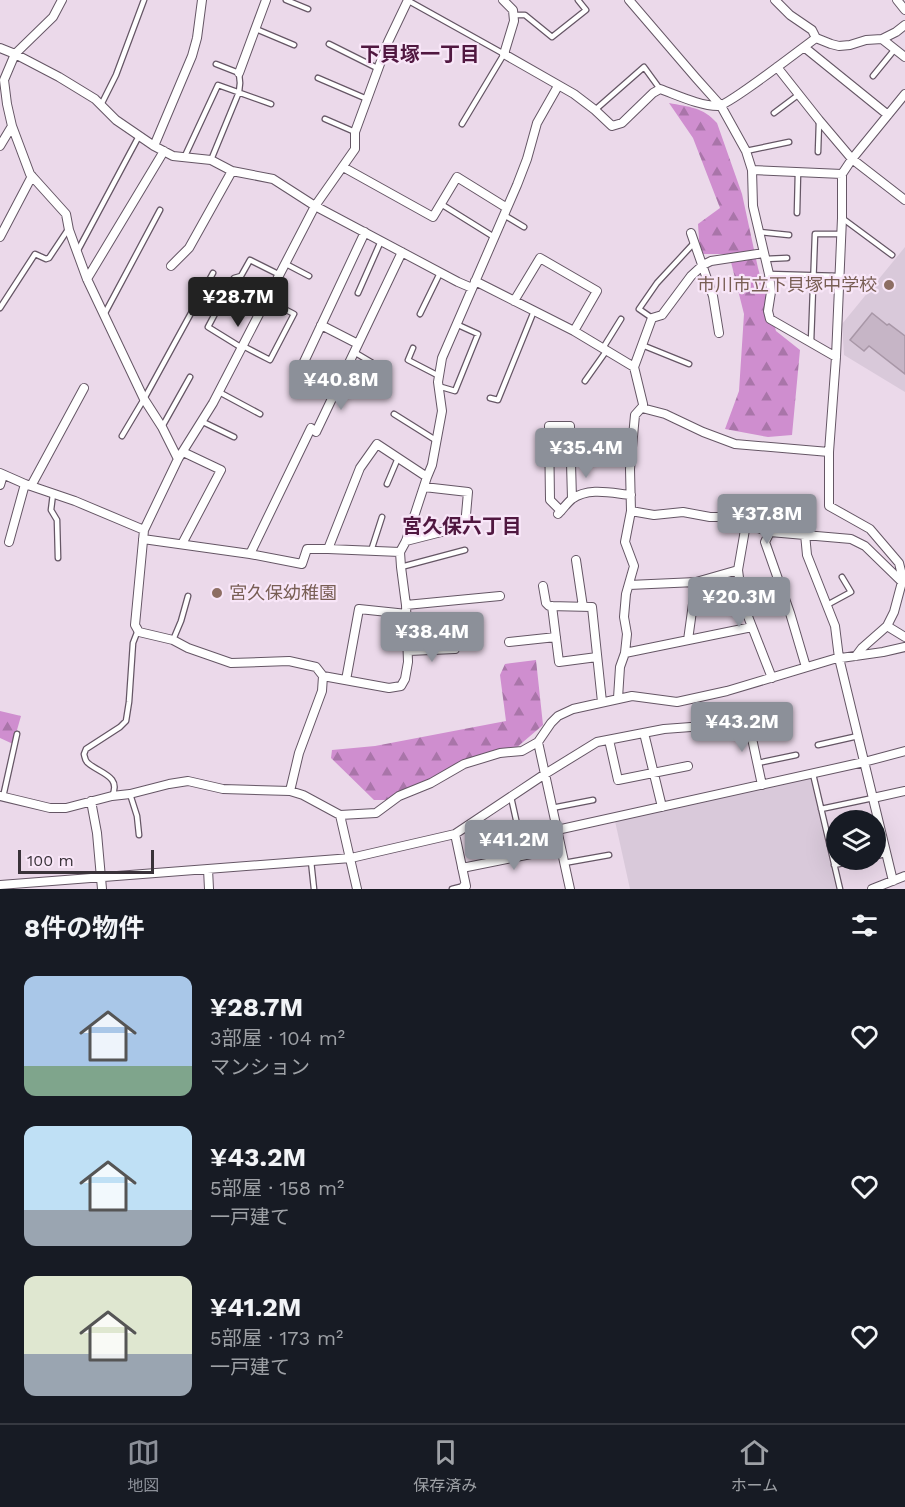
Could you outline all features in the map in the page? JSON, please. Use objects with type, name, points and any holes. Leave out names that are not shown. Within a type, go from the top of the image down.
[{"type":"street","points":[[62,0],[53,17],[15,54],[4,80],[7,104],[12,126],[32,176],[66,213],[87,279],[144,399],[181,456],[221,470],[182,544]]},
{"type":"street","points":[[153,146],[192,56],[202,0]]},
{"type":"street","points":[[239,73],[266,0]]},
{"type":"street","points":[[290,791],[299,753],[322,691],[323,676],[316,667],[289,660],[231,663],[188,648],[173,640],[139,632],[135,625],[144,534],[181,456],[219,392],[315,206],[355,149],[355,132],[388,42],[408,0]]},
{"type":"street","points":[[502,0],[513,10],[514,21],[504,54],[574,94],[612,126],[622,123],[660,89],[707,105],[721,106],[816,38]]},
{"type":"street","points":[[775,0],[790,15],[812,30],[816,38],[839,46],[866,39],[882,39],[905,25]]},
{"type":"street","points":[[897,0],[905,10]]},
{"type":"street","points":[[635,2],[721,106],[746,152],[752,170],[753,206],[769,274],[770,319],[836,357]]},
{"type":"street","points":[[882,39],[905,57]]},
{"type":"street","points":[[804,47],[888,114]]},
{"type":"street","points":[[0,48],[68,82],[95,99],[116,120],[153,146],[173,156],[211,160],[232,171],[273,179],[315,206],[440,273],[514,301],[574,331],[634,367]]},
{"type":"street","points":[[777,68],[852,159],[905,200]]},
{"type":"street","points":[[323,676],[389,688],[401,686],[405,679],[408,651],[400,552],[406,542],[432,465],[442,411],[439,381],[442,358],[527,159],[537,123],[558,86]]},
{"type":"street","points":[[856,656],[887,626],[894,612],[902,574],[899,563],[878,536],[829,506],[842,174],[905,94]]},
{"type":"street","points":[[0,146],[12,126]]},
{"type":"street","points":[[87,279],[164,151]]},
{"type":"street","points":[[343,167],[433,217],[457,177],[505,211]]},
{"type":"street","points":[[752,170],[842,174]]},
{"type":"street","points":[[171,266],[189,248],[232,171]]},
{"type":"street","points":[[0,237],[32,176]]},
{"type":"street","points":[[303,364],[365,232]]},
{"type":"street","points":[[692,233],[713,296],[719,333]]},
{"type":"street","points":[[250,554],[311,428],[316,432],[402,252]]},
{"type":"street","points":[[618,698],[620,667],[625,653],[627,634],[624,617],[626,594],[634,566],[625,542],[631,511],[630,470],[635,415],[643,404],[634,367],[652,318],[662,315],[691,276],[702,266],[711,261],[764,256]]},
{"type":"street","points":[[514,301],[540,258],[597,291],[574,331]]},
{"type":"street","points":[[321,325],[356,348]]},
{"type":"street","points":[[9,542],[28,485],[84,388]]},
{"type":"street","points":[[642,408],[665,414],[735,444],[830,452]]},
{"type":"street","points":[[572,499],[570,426],[549,426],[550,500],[560,512],[572,499],[585,493],[595,491],[630,495]]},
{"type":"street","points":[[328,549],[360,468],[377,444],[427,477]]},
{"type":"street","points":[[0,485],[2,474],[144,534],[182,544],[302,564],[307,549],[400,552]]},
{"type":"street","points":[[406,542],[465,526],[468,492],[424,487]]},
{"type":"street","points":[[631,511],[654,515],[683,512],[710,518],[725,517],[770,532],[851,539],[865,546],[902,582]]},
{"type":"street","points":[[746,524],[738,570],[742,601],[772,678]]},
{"type":"street","points":[[770,532],[765,542],[806,667]]},
{"type":"street","points":[[805,534],[807,555],[835,626],[839,658],[876,810]]},
{"type":"street","points":[[576,560],[583,607]]},
{"type":"street","points":[[628,585],[696,582],[738,570]]},
{"type":"street","points":[[688,640],[696,582]]},
{"type":"street","points":[[543,586],[546,603],[549,606],[592,607],[602,702]]},
{"type":"street","points":[[346,680],[359,609],[406,609],[500,596]]},
{"type":"street","points":[[552,606],[559,662],[597,657]]},
{"type":"street","points":[[887,626],[905,637]]},
{"type":"street","points":[[625,653],[752,627]]},
{"type":"street","points":[[509,642],[556,637]]},
{"type":"street","points":[[1,800],[50,808],[66,808],[169,783],[188,781],[223,789],[290,791],[303,795],[340,815],[376,813],[399,796],[431,783],[464,764],[500,753],[522,751],[538,742],[558,716],[573,709],[633,696],[677,702],[727,691],[839,658],[905,647]]},
{"type":"street","points":[[408,651],[455,649]]},
{"type":"street","points":[[747,715],[762,785]]},
{"type":"street","points":[[0,885],[351,858],[455,834],[597,742],[664,729],[691,727]]},
{"type":"street","points":[[644,733],[662,807]]},
{"type":"street","points":[[609,740],[618,780],[688,766]]},
{"type":"street","points":[[538,742],[570,889]]},
{"type":"street","points":[[557,830],[813,774],[905,751]]},
{"type":"street","points":[[873,798],[905,791]]},
{"type":"street","points":[[91,801],[97,833],[102,889]]},
{"type":"street","points":[[340,815],[357,889]]},
{"type":"street","points":[[455,834],[466,886],[464,888]]},
{"type":"street","points":[[462,868],[561,848]]},
{"type":"street","points":[[886,854],[893,881]]},
{"type":"street","points":[[208,869],[209,889]]},
{"type":"street","points":[[872,889],[905,876]]},
{"type":"lane","points":[[101,105],[116,75],[144,0]]},
{"type":"lane","points":[[286,0],[308,9]]},
{"type":"lane","points":[[408,0],[504,54],[462,124]]},
{"type":"lane","points":[[513,15],[525,15],[552,37],[586,10],[578,0]]},
{"type":"lane","points":[[256,29],[294,45]]},
{"type":"lane","points":[[329,44],[379,69]]},
{"type":"lane","points":[[873,76],[895,49]]},
{"type":"lane","points":[[211,160],[240,83],[239,73],[216,64]]},
{"type":"lane","points":[[595,110],[644,67],[660,89]]},
{"type":"lane","points":[[318,78],[367,99]]},
{"type":"lane","points":[[184,158],[219,85],[271,104]]},
{"type":"lane","points":[[774,112],[798,95]]},
{"type":"lane","points":[[325,119],[355,132]]},
{"type":"lane","points":[[818,152],[819,120]]},
{"type":"lane","points":[[77,252],[139,136]]},
{"type":"lane","points":[[746,152],[789,142]]},
{"type":"lane","points":[[797,213],[798,172]]},
{"type":"lane","points":[[441,204],[494,237]]},
{"type":"lane","points":[[104,314],[160,210]]},
{"type":"lane","points":[[505,211],[524,227]]},
{"type":"lane","points":[[842,218],[892,255]]},
{"type":"lane","points":[[0,308],[35,254],[49,258],[69,228]]},
{"type":"lane","points":[[759,232],[789,235]]},
{"type":"lane","points":[[810,342],[815,234],[841,234]]},
{"type":"lane","points":[[358,293],[381,241]]},
{"type":"lane","points":[[652,318],[639,309],[657,283],[680,256],[695,243]]},
{"type":"lane","points":[[764,256],[787,258]]},
{"type":"lane","points":[[267,300],[294,315],[270,360],[208,327],[234,278],[241,276],[250,260],[280,275]]},
{"type":"lane","points":[[286,264],[309,276]]},
{"type":"lane","points":[[122,435],[213,273]]},
{"type":"lane","points":[[420,314],[440,273]]},
{"type":"lane","points":[[769,274],[839,276]]},
{"type":"lane","points":[[490,398],[498,400],[534,311]]},
{"type":"lane","points":[[585,381],[621,319]]},
{"type":"lane","points":[[413,348],[408,360],[455,391],[478,334],[456,324]]},
{"type":"lane","points":[[642,345],[689,364]]},
{"type":"lane","points":[[356,348],[386,371]]},
{"type":"lane","points":[[162,427],[190,377]]},
{"type":"lane","points":[[219,392],[260,414]]},
{"type":"lane","points":[[394,414],[437,441]]},
{"type":"lane","points":[[201,422],[234,437]]},
{"type":"lane","points":[[387,484],[398,458]]},
{"type":"lane","points":[[53,494],[51,510],[57,520],[58,558]]},
{"type":"lane","points":[[371,551],[382,517]]},
{"type":"lane","points":[[400,567],[465,550]]},
{"type":"lane","points":[[827,605],[851,592],[842,577]]},
{"type":"lane","points":[[173,640],[182,621],[188,596]]},
{"type":"lane","points":[[112,796],[115,784],[111,778],[86,762],[84,754],[86,749],[126,721],[133,643],[138,630]]},
{"type":"lane","points":[[750,730],[789,722]]},
{"type":"lane","points":[[1,800],[17,734]]},
{"type":"lane","points":[[818,745],[858,736]]},
{"type":"lane","points":[[758,763],[796,755]]},
{"type":"lane","points":[[813,774],[826,831]]},
{"type":"lane","points":[[130,794],[137,816],[139,835]]},
{"type":"lane","points":[[511,797],[517,824]]},
{"type":"lane","points":[[821,809],[873,798]]},
{"type":"lane","points":[[552,808],[594,800]]},
{"type":"lane","points":[[564,863],[609,855]]},
{"type":"lane","points":[[311,861],[314,889]]},
{"type":"lane","points":[[835,870],[840,889]]},
{"type":"lane","points":[[452,889],[464,888]]},
{"type":"shaded area","name":"市川市立下貝塚中学校","points":[[905,247],[905,392],[844,355],[842,324]]},
{"type":"shaded area","points":[[810,777],[826,846],[826,870],[832,870],[836,889],[630,889],[615,821]]},
{"type":"green space","points":[[669,103],[701,111],[717,123],[742,194],[758,268],[776,331],[800,350],[792,435],[768,437],[725,429],[739,391],[744,314],[729,254],[700,254],[698,224],[720,208],[693,138]]},
{"type":"green space","points":[[536,660],[543,725],[516,748],[490,752],[385,800],[374,800],[331,758],[332,750],[375,746],[506,721],[500,675],[505,664]]},
{"type":"green space","points":[[0,711],[21,716],[13,744],[0,738]]},
{"type":"building","points":[[872,313],[905,336],[905,374],[869,346],[864,351],[850,340]]},
{"type":"place","name":"市川市立下貝塚中学校","points":[[889,285]]},
{"type":"place","name":"宮久保幼稚園","points":[[217,593]]},
{"type":"district","name":"下貝塚一丁目","points":[[420,54]]},
{"type":"district","name":"宮久保六丁目","points":[[462,526]]}]
